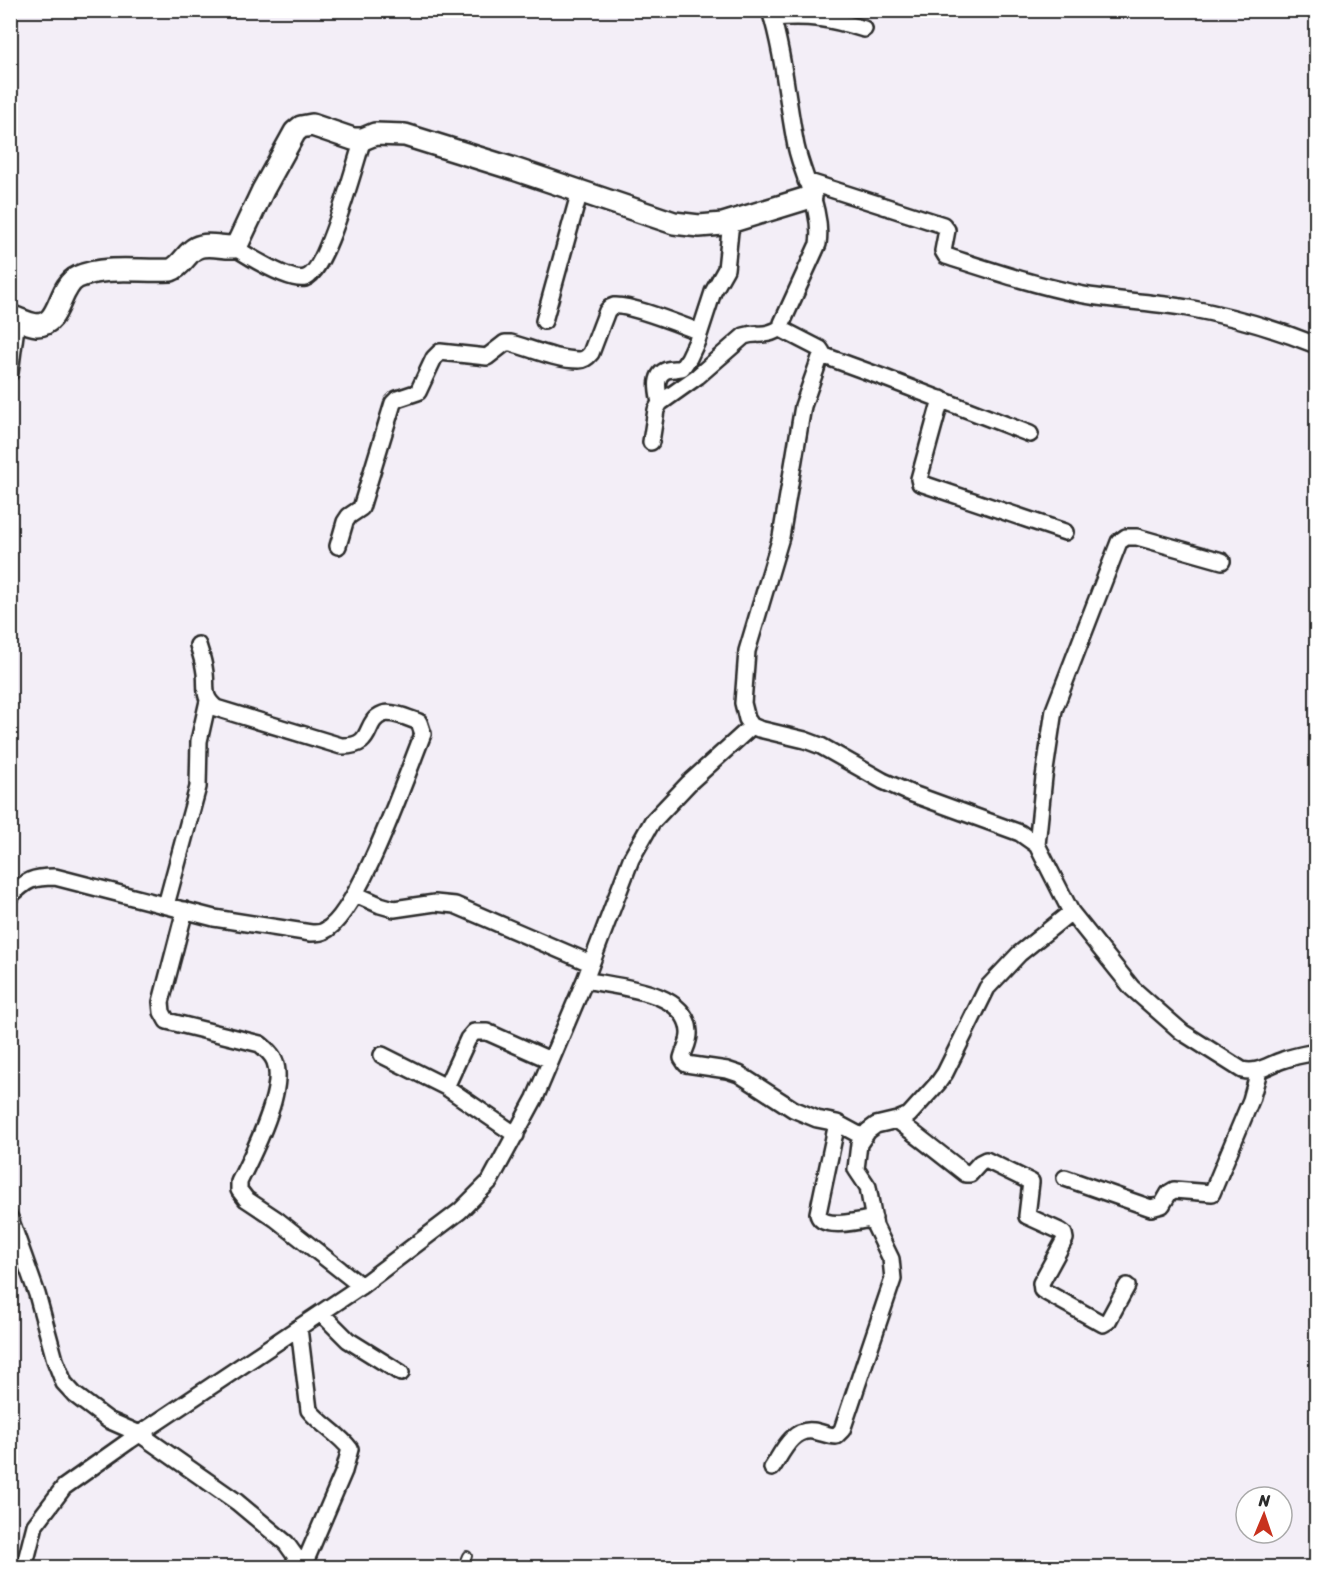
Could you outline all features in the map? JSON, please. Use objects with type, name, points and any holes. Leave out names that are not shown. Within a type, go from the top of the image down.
[{"type":"street","points":[[651,442],[656,410],[660,403],[698,376],[744,336],[772,334],[782,327],[818,244],[819,232],[796,146],[783,66],[771,14],[806,13],[864,29]]},
{"type":"street","points":[[234,247],[295,132],[301,127],[312,125],[353,139],[363,139],[375,134],[405,135],[579,190],[674,223],[712,227],[731,222],[808,189],[944,225],[947,230],[944,251],[946,256],[1003,275],[1078,294],[1211,313],[1262,326],[1317,345]]},
{"type":"street","points":[[10,374],[14,318],[40,325],[48,322],[65,289],[76,278],[114,271],[171,270],[177,268],[193,249],[200,246],[234,247],[294,278],[309,277],[315,270],[338,219],[363,139]]},
{"type":"street","points":[[544,321],[579,190]]},
{"type":"street","points":[[660,403],[657,383],[660,375],[666,370],[682,368],[689,358],[713,292],[726,268],[731,222]]},
{"type":"street","points":[[338,546],[345,522],[349,516],[361,508],[393,403],[397,399],[418,392],[434,358],[440,352],[487,357],[505,344],[511,343],[579,360],[591,353],[607,311],[617,306],[636,310],[700,332]]},
{"type":"street","points":[[782,327],[783,330],[820,349],[822,355],[806,397],[781,537],[747,651],[743,703],[747,719],[752,726],[821,746],[910,793],[1020,833],[1037,845],[1071,912],[1132,988],[1182,1032],[1242,1070],[1259,1071],[1281,1060],[1317,1052]]},
{"type":"street","points":[[822,355],[1030,434]]},
{"type":"street","points":[[941,399],[919,479],[920,483],[1065,532]]},
{"type":"street","points":[[1037,845],[1054,710],[1119,542],[1126,537],[1137,537],[1222,561]]},
{"type":"street","points":[[10,896],[22,884],[36,877],[55,877],[214,918],[311,933],[323,932],[333,925],[355,894],[371,862],[423,735],[419,722],[393,714],[383,714],[376,720],[362,742],[352,746],[341,746],[216,708],[208,701],[205,692],[205,675],[198,645]]},
{"type":"street","points":[[166,905],[198,787],[199,741],[208,701]]},
{"type":"street","points":[[24,1568],[35,1525],[64,1487],[361,1286],[460,1211],[490,1180],[535,1098],[585,980],[631,860],[652,822],[689,783],[752,726]]},
{"type":"street","points":[[355,894],[394,909],[435,903],[455,905],[590,963]]},
{"type":"street","points":[[185,910],[161,1002],[162,1012],[167,1021],[260,1044],[276,1062],[278,1081],[269,1114],[239,1182],[239,1190],[246,1199],[276,1219],[361,1286]]},
{"type":"street","points":[[772,1468],[794,1436],[802,1431],[836,1436],[842,1430],[893,1279],[891,1259],[877,1233],[868,1187],[856,1168],[859,1144],[876,1125],[897,1120],[916,1109],[945,1073],[987,988],[1019,954],[1071,912]]},
{"type":"street","points":[[585,980],[652,994],[669,1000],[683,1012],[688,1023],[689,1036],[682,1058],[686,1064],[739,1074],[793,1109],[837,1124],[863,1137]]},
{"type":"street","points":[[446,1087],[468,1039],[479,1030],[550,1060]]},
{"type":"street","points":[[382,1055],[446,1087],[516,1135]]},
{"type":"street","points":[[1065,1178],[1151,1208],[1161,1205],[1169,1193],[1174,1190],[1212,1193],[1251,1100],[1259,1071]]},
{"type":"street","points":[[897,1120],[966,1174],[970,1174],[980,1162],[986,1160],[1031,1182],[1027,1216],[1060,1231],[1064,1234],[1065,1239],[1041,1283],[1042,1290],[1103,1324],[1108,1321],[1127,1286]]},
{"type":"street","points":[[837,1124],[818,1213],[819,1218],[821,1221],[846,1223],[874,1218]]},
{"type":"street","points":[[10,1218],[37,1294],[55,1360],[64,1383],[75,1395],[134,1438],[237,1502],[286,1543],[304,1567]]},
{"type":"street","points":[[321,1313],[348,1340],[400,1373]]},
{"type":"street","points":[[299,1328],[309,1410],[350,1449],[344,1471],[304,1567]]},
{"type":"lane","points":[[462,1568],[467,1556]]}]
